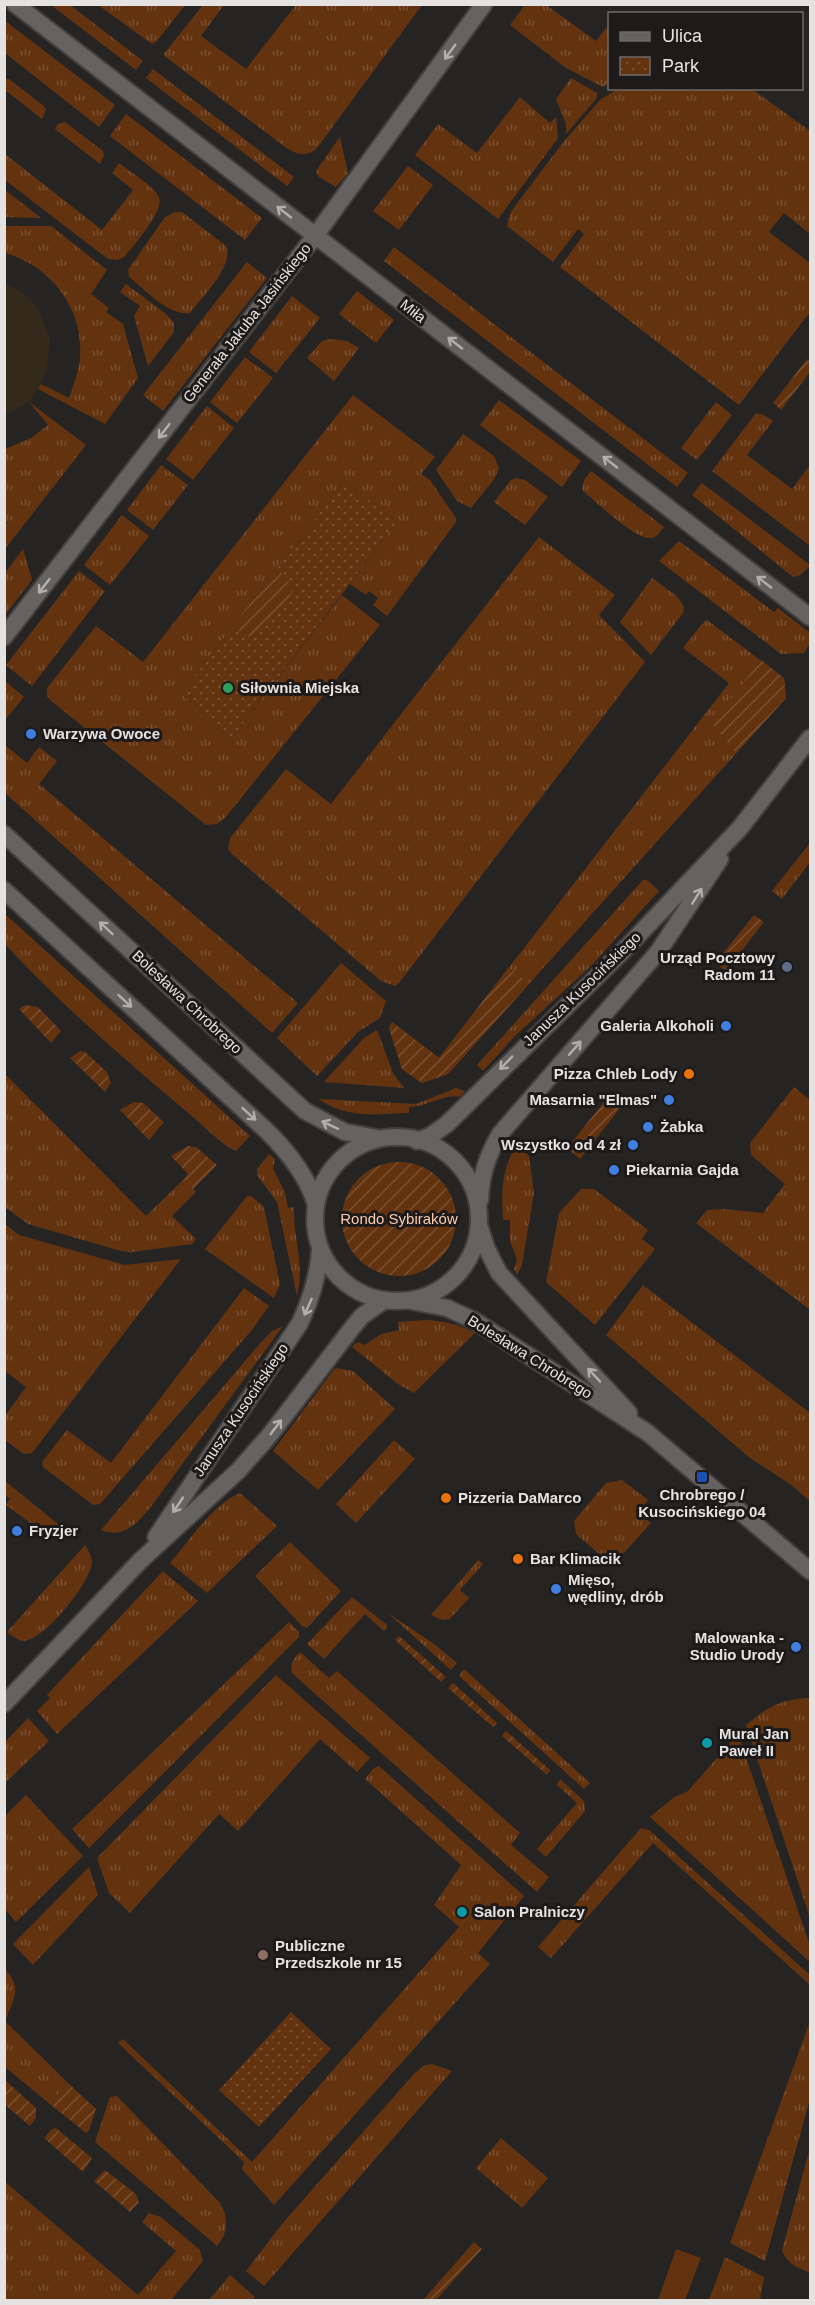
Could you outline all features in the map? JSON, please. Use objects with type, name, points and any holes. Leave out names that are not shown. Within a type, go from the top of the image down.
[{"type":"street","name":"Miła","points":[[15,4],[810,617]]},
{"type":"street","name":"Generała Jakuba Jasińskiego","points":[[4,638],[315,236],[484,4]]},
{"type":"street","name":"Janusza Kusocińskiego","points":[[480,1200],[481,1178],[500,1134],[658,952],[740,828],[810,738]]},
{"type":"street","name":"Janusza Kusocińskiego","points":[[417,1142],[447,1124],[628,945],[740,828]]},
{"type":"street","name":"Bolesława Chrobrego","points":[[4,834],[305,1111],[345,1132],[387,1139]]},
{"type":"street","points":[[4,890],[275,1139],[309,1186],[316,1205]]},
{"type":"street","points":[[387,1139],[417,1142],[430,1145],[442,1152],[466,1172],[480,1200],[479,1225],[471,1253],[456,1277],[434,1291],[404,1300],[385,1300],[361,1291],[338,1275],[320,1250],[315,1230],[316,1205],[324,1181],[335,1164],[352,1150],[366,1142],[387,1139]]},
{"type":"street","name":"Bolesława Chrobrego","points":[[479,1225],[486,1247],[500,1273],[648,1433],[810,1571]]},
{"type":"street","name":"Janusza Kusocińskiego","points":[[140,1561],[300,1323],[317,1280],[320,1250]]},
{"type":"street","name":"Janusza Kusocińskiego","points":[[4,1704],[140,1561],[238,1471],[268,1436],[351,1328],[385,1300]]},
{"type":"street","name":"Bolesława Chrobrego","points":[[404,1300],[447,1308],[475,1321],[648,1433]]},
{"type":"shaded area","points":[[4,283],[19,290],[31,300],[40,312],[50,340],[47,370],[41,384],[29,402],[5,415]]},
{"type":"green space","points":[[51,5],[70,5],[143,61],[136,70]]},
{"type":"green space","points":[[98,5],[185,5],[157,41],[152,44]]},
{"type":"green space","points":[[203,5],[224,5],[201,36],[246,69],[296,5],[422,5],[317,148],[310,153],[303,154],[288,149],[163,55]]},
{"type":"green space","points":[[525,5],[546,5],[596,41],[608,25],[608,84],[603,87],[566,68],[510,25]]},
{"type":"green space","points":[[4,20],[115,105],[99,127],[5,53]]},
{"type":"green space","points":[[153,69],[294,177],[287,186],[146,78]]},
{"type":"green space","points":[[571,78],[597,93],[597,98],[566,134],[566,124],[556,99]]},
{"type":"green space","points":[[5,79],[9,79],[44,106],[46,110],[42,119],[5,90]]},
{"type":"green space","points":[[616,90],[753,90],[810,131],[810,234],[784,213],[769,232],[810,263],[810,312],[739,405],[560,267],[584,234],[578,229],[553,262],[507,226],[515,206],[565,140],[601,99]]},
{"type":"green space","points":[[520,97],[550,123],[556,117],[558,138],[498,219],[415,155],[438,124],[477,153]]},
{"type":"green space","points":[[126,114],[262,218],[245,240],[110,136]]},
{"type":"green space","points":[[65,122],[103,151],[104,155],[100,164],[55,129],[58,124]]},
{"type":"green space","points":[[340,137],[348,173],[336,187],[319,177],[316,171]]},
{"type":"green space","points":[[5,154],[102,230],[133,190],[112,173],[119,163],[147,184],[159,197],[160,203],[147,228],[124,257],[118,260],[108,259],[5,180]]},
{"type":"green space","points":[[408,166],[433,185],[399,230],[373,211]]},
{"type":"green space","points":[[5,190],[41,218],[5,217]]},
{"type":"green space","points":[[175,212],[182,212],[226,246],[226,262],[221,272],[190,313],[182,313],[165,306],[129,277],[128,270],[165,217]]},
{"type":"green space","points":[[4,226],[51,226],[107,270],[91,294],[109,308],[106,312],[123,324],[138,378],[105,424],[38,389],[41,384],[69,398],[80,357],[80,339],[70,306],[50,279],[21,259],[5,253]]},
{"type":"green space","points":[[394,247],[688,473],[677,487],[384,261]]},
{"type":"green space","points":[[247,262],[267,278],[163,411],[143,395]]},
{"type":"green space","points":[[126,284],[166,314],[174,323],[174,332],[148,366],[134,316],[140,306],[120,292]]},
{"type":"green space","points":[[357,291],[394,320],[376,343],[339,314]]},
{"type":"green space","points":[[292,296],[320,318],[276,373],[249,352]]},
{"type":"green space","points":[[330,339],[347,341],[359,348],[334,381],[307,358],[322,341]]},
{"type":"green space","points":[[245,357],[273,378],[237,423],[210,402]]},
{"type":"green space","points":[[807,359],[810,362],[810,372],[781,410],[773,403]]},
{"type":"green space","points":[[353,395],[435,457],[421,474],[430,480],[456,518],[456,522],[387,616],[373,605],[378,598],[369,591],[366,595],[350,584],[397,522],[344,481],[181,694],[199,708],[195,712],[231,739],[342,595],[380,625],[226,817],[217,824],[206,825],[50,700],[47,696],[47,688],[96,626],[143,662]]},
{"type":"green space","points":[[499,400],[581,461],[562,487],[480,425]]},
{"type":"green space","points":[[29,402],[86,445],[5,549],[7,522],[4,520],[5,449],[31,438],[48,425]]},
{"type":"green space","points":[[716,402],[732,415],[697,460],[681,448]]},
{"type":"green space","points":[[207,406],[234,428],[193,480],[166,459]]},
{"type":"green space","points":[[756,413],[773,421],[747,455],[792,489],[810,465],[810,546],[712,471]]},
{"type":"green space","points":[[463,434],[494,456],[499,468],[495,478],[471,508],[457,501],[436,470]]},
{"type":"green space","points":[[161,465],[188,485],[153,530],[127,510]]},
{"type":"green space","points":[[591,471],[664,527],[655,537],[644,537],[615,518],[582,490],[584,480]]},
{"type":"green space","points":[[516,478],[525,480],[548,497],[525,525],[494,502],[511,480]]},
{"type":"green space","points":[[344,481],[397,522],[231,739],[195,712],[198,707],[181,694]]},
{"type":"green space","points":[[702,483],[810,566],[800,575],[793,577],[692,495]]},
{"type":"green space","points":[[122,515],[149,536],[110,585],[84,565]]},
{"type":"green space","points":[[539,537],[615,595],[599,615],[645,662],[395,986],[381,981],[233,855],[228,849],[230,838],[286,769],[331,804]]},
{"type":"green space","points":[[679,541],[774,612],[778,608],[810,633],[810,643],[804,653],[781,654],[659,561]]},
{"type":"green space","points":[[23,549],[32,580],[5,615],[5,573]]},
{"type":"green space","points":[[277,569],[292,586],[292,592],[285,604],[270,617],[260,631],[250,637],[240,632],[234,624]]},
{"type":"green space","points":[[79,571],[105,591],[32,686],[6,665]]},
{"type":"green space","points":[[652,578],[678,597],[684,607],[683,613],[651,655],[620,622]]},
{"type":"green space","points":[[707,620],[784,678],[786,698],[448,1074],[422,1083],[402,1069],[389,1028],[392,1022],[439,1058],[729,683],[683,648]]},
{"type":"green space","points":[[761,660],[784,678],[786,698],[736,753],[712,723]]},
{"type":"green space","points":[[5,681],[24,697],[5,720]]},
{"type":"green space","points":[[5,745],[27,763],[39,747],[57,761],[39,784],[298,1003],[272,1033],[5,793]]},
{"type":"green space","points":[[810,843],[810,862],[782,899],[772,891]]},
{"type":"green space","points":[[643,880],[647,880],[659,891],[591,966],[515,1036],[483,1071],[477,1065]]},
{"type":"green space","points":[[5,914],[250,1136],[236,1151],[217,1139],[116,1051],[26,967],[5,944]]},
{"type":"green space","points":[[754,915],[764,922],[726,971],[715,963]]},
{"type":"green space","points":[[341,963],[386,1001],[380,1018],[358,1032],[317,1076],[277,1038]]},
{"type":"green space","points":[[509,967],[529,984],[448,1074],[422,1083],[402,1069],[389,1028],[392,1022],[439,1058]]},
{"type":"green space","points":[[25,1005],[38,1007],[61,1031],[51,1043],[19,1009]]},
{"type":"green space","points":[[377,1030],[393,1073],[404,1088],[324,1082],[364,1038]]},
{"type":"green space","points":[[80,1051],[85,1052],[107,1072],[111,1083],[105,1092],[70,1058]]},
{"type":"green space","points":[[4,1073],[146,1216],[184,1179],[196,1192],[172,1216],[196,1239],[192,1244],[132,1252],[121,1251],[28,1224],[5,1207]]},
{"type":"green space","points":[[794,1087],[810,1100],[810,1310],[696,1223],[707,1210],[723,1209],[763,1213],[785,1184],[751,1155],[750,1143]]},
{"type":"green space","points":[[456,1088],[465,1091],[459,1097],[448,1097],[409,1107],[409,1113],[362,1114],[340,1110],[318,1099],[416,1104]]},
{"type":"green space","points":[[609,1096],[621,1107],[580,1159],[567,1148]]},
{"type":"green space","points":[[134,1102],[143,1103],[164,1122],[149,1140],[120,1110]]},
{"type":"green space","points":[[516,1144],[529,1156],[534,1193],[522,1265],[517,1275],[514,1269],[517,1260],[510,1241],[510,1220],[503,1220],[502,1199],[505,1172]]},
{"type":"green space","points":[[188,1146],[196,1147],[217,1165],[193,1189],[184,1179],[188,1174],[171,1156]]},
{"type":"green space","points":[[269,1154],[275,1159],[273,1169],[285,1192],[288,1208],[294,1207],[300,1273],[297,1296],[277,1202],[257,1175],[257,1169]]},
{"type":"green space","name":"Rondo Sybiraków","points":[[399,1162],[421,1167],[439,1179],[451,1197],[456,1219],[451,1241],[439,1259],[421,1271],[399,1276],[377,1271],[359,1259],[347,1241],[342,1219],[347,1197],[359,1179],[377,1167]]},
{"type":"green space","points":[[581,1189],[594,1189],[648,1230],[642,1239],[655,1249],[595,1325],[546,1282],[559,1213]]},
{"type":"green space","points":[[247,1196],[251,1196],[263,1206],[265,1212],[280,1284],[274,1298],[205,1249]]},
{"type":"green space","points":[[5,1224],[19,1235],[125,1265],[181,1259],[32,1453],[24,1454],[5,1440],[5,1416],[26,1387],[5,1371]]},
{"type":"green space","points":[[643,1285],[810,1413],[810,1501],[790,1484],[750,1458],[606,1335]]},
{"type":"green space","points":[[244,1288],[269,1306],[251,1331],[100,1504],[93,1505],[43,1467],[42,1462],[67,1430],[111,1463]]},
{"type":"green space","points":[[426,1320],[463,1327],[475,1333],[414,1393],[398,1384],[352,1347],[357,1342],[365,1345],[381,1334],[399,1330],[398,1322]]},
{"type":"green space","points":[[283,1326],[145,1514],[123,1531],[116,1533],[101,1530],[263,1340],[272,1331]]},
{"type":"green space","points":[[335,1368],[353,1371],[395,1409],[318,1490],[273,1451]]},
{"type":"green space","points":[[394,1440],[415,1459],[356,1523],[336,1504]]},
{"type":"green space","points":[[622,1480],[648,1500],[638,1513],[651,1523],[621,1556],[604,1558],[576,1534],[574,1521],[606,1483]]},
{"type":"green space","points":[[5,1481],[58,1524],[48,1536],[6,1505],[10,1499],[5,1494]]},
{"type":"green space","points":[[240,1493],[277,1526],[207,1593],[170,1563],[220,1506]]},
{"type":"green space","points":[[290,1542],[341,1591],[307,1628],[302,1626],[255,1576]]},
{"type":"green space","points":[[85,1545],[92,1560],[90,1571],[65,1609],[32,1639],[23,1641],[7,1632]]},
{"type":"green space","points":[[478,1560],[483,1564],[460,1590],[469,1598],[450,1619],[442,1620],[431,1615]]},
{"type":"green space","points":[[163,1571],[198,1601],[57,1734],[37,1711],[50,1698],[47,1695]]},
{"type":"green space","points":[[352,1597],[387,1625],[387,1628],[384,1631],[365,1614],[324,1659],[307,1644]]},
{"type":"green space","points":[[388,1613],[434,1644],[457,1663],[451,1670]]},
{"type":"green space","points":[[289,1622],[299,1632],[299,1637],[89,1848],[72,1829]]},
{"type":"green space","points":[[399,1636],[446,1677],[441,1682],[395,1640]]},
{"type":"green space","points":[[300,1652],[329,1678],[337,1671],[520,1833],[511,1845],[549,1877],[537,1892],[293,1674],[292,1662]]},
{"type":"green space","points":[[464,1669],[590,1783],[584,1789],[459,1676]]},
{"type":"green space","points":[[276,1675],[370,1758],[357,1772],[320,1739],[238,1831],[219,1814],[130,1913],[109,1893],[97,1858]]},
{"type":"green space","points":[[453,1683],[497,1723],[493,1727],[448,1688]]},
{"type":"green space","points":[[810,1698],[810,1918],[746,1725],[773,1706]]},
{"type":"green space","points":[[28,1718],[49,1741],[5,1783],[5,1742]]},
{"type":"green space","points":[[506,1731],[550,1770],[547,1775],[502,1736]]},
{"type":"green space","points":[[738,1734],[810,1946],[810,1962],[650,1817],[673,1798],[688,1791]]},
{"type":"green space","points":[[379,1766],[524,1896],[478,1953],[490,1964],[274,2205],[242,2169],[244,2162],[118,2043],[123,2039],[252,2162],[459,1927],[434,1905],[461,1865],[365,1779],[374,1768]]},
{"type":"green space","points":[[560,1779],[584,1801],[585,1811],[546,1857],[537,1849],[577,1803],[557,1785]]},
{"type":"green space","points":[[26,1795],[83,1856],[16,1922],[5,1909],[5,1816]]},
{"type":"green space","points":[[641,1828],[649,1830],[810,1975],[810,1985],[653,1843],[551,1958],[538,1947]]},
{"type":"green space","points":[[89,1867],[98,1895],[33,1965],[13,1944]]},
{"type":"green space","points":[[4,1968],[10,1975],[15,1988],[14,1999],[5,2021],[67,2082],[51,2105],[5,2067]]},
{"type":"green space","points":[[291,2012],[331,2049],[259,2127],[219,2090]]},
{"type":"green space","points":[[810,2021],[810,2099],[765,2261],[730,2243]]},
{"type":"green space","points":[[432,2064],[452,2071],[264,2286],[246,2271],[282,2224],[413,2075],[423,2066]]},
{"type":"green space","points":[[5,2080],[36,2108],[36,2118],[30,2126],[5,2105]]},
{"type":"green space","points":[[67,2082],[96,2109],[86,2133],[51,2105]]},
{"type":"green space","points":[[117,2096],[220,2203],[225,2214],[226,2225],[217,2246],[95,2142],[110,2097]]},
{"type":"green space","points":[[56,2128],[92,2158],[83,2172],[44,2138]]},
{"type":"green space","points":[[501,2138],[548,2178],[522,2208],[476,2168]]},
{"type":"green space","points":[[810,2148],[810,2273],[790,2262],[782,2250]]},
{"type":"green space","points":[[105,2170],[136,2194],[139,2202],[130,2212],[94,2181]]},
{"type":"green space","points":[[4,2181],[138,2295],[176,2251],[142,2222],[149,2213],[161,2217],[200,2250],[203,2261],[171,2300],[5,2300]]},
{"type":"green space","points":[[474,2242],[482,2249],[436,2300],[423,2300]]},
{"type":"green space","points":[[676,2249],[701,2258],[685,2300],[658,2300]]},
{"type":"green space","points":[[725,2257],[764,2277],[760,2300],[709,2300]]},
{"type":"green space","points":[[230,2275],[255,2297],[252,2300],[209,2300]]},
{"type":"place","name":"Siłownia Miejska","points":[[228,688]]},
{"type":"place","name":"Warzywa Owoce","points":[[31,734]]},
{"type":"place","name":"Urząd Pocztowy Radom 11","points":[[787,967]]},
{"type":"place","name":"Galeria Alkoholi","points":[[726,1026]]},
{"type":"place","name":"Pizza Chleb Lody","points":[[689,1074]]},
{"type":"place","name":"Masarnia \"Elmas\"","points":[[669,1100]]},
{"type":"place","name":"Żabka","points":[[648,1127]]},
{"type":"place","name":"Wszystko od 4 zł","points":[[633,1145]]},
{"type":"place","name":"Piekarnia Gajda","points":[[614,1170]]},
{"type":"place","name":"Chrobrego / Kusocińskiego 04","points":[[702,1477]]},
{"type":"place","name":"Pizzeria DaMarco","points":[[446,1498]]},
{"type":"place","name":"Fryzjer","points":[[17,1531]]},
{"type":"place","name":"Bar Klimacik","points":[[518,1559]]},
{"type":"place","name":"Mięso, wędliny, drób","points":[[556,1589]]},
{"type":"place","name":"Malowanka - Studio Urody","points":[[796,1647]]},
{"type":"place","name":"Mural Jan Paweł II","points":[[707,1743]]},
{"type":"place","name":"Salon Pralniczy","points":[[462,1912]]},
{"type":"place","name":"Publiczne Przedszkole nr 15","points":[[263,1955]]}]
